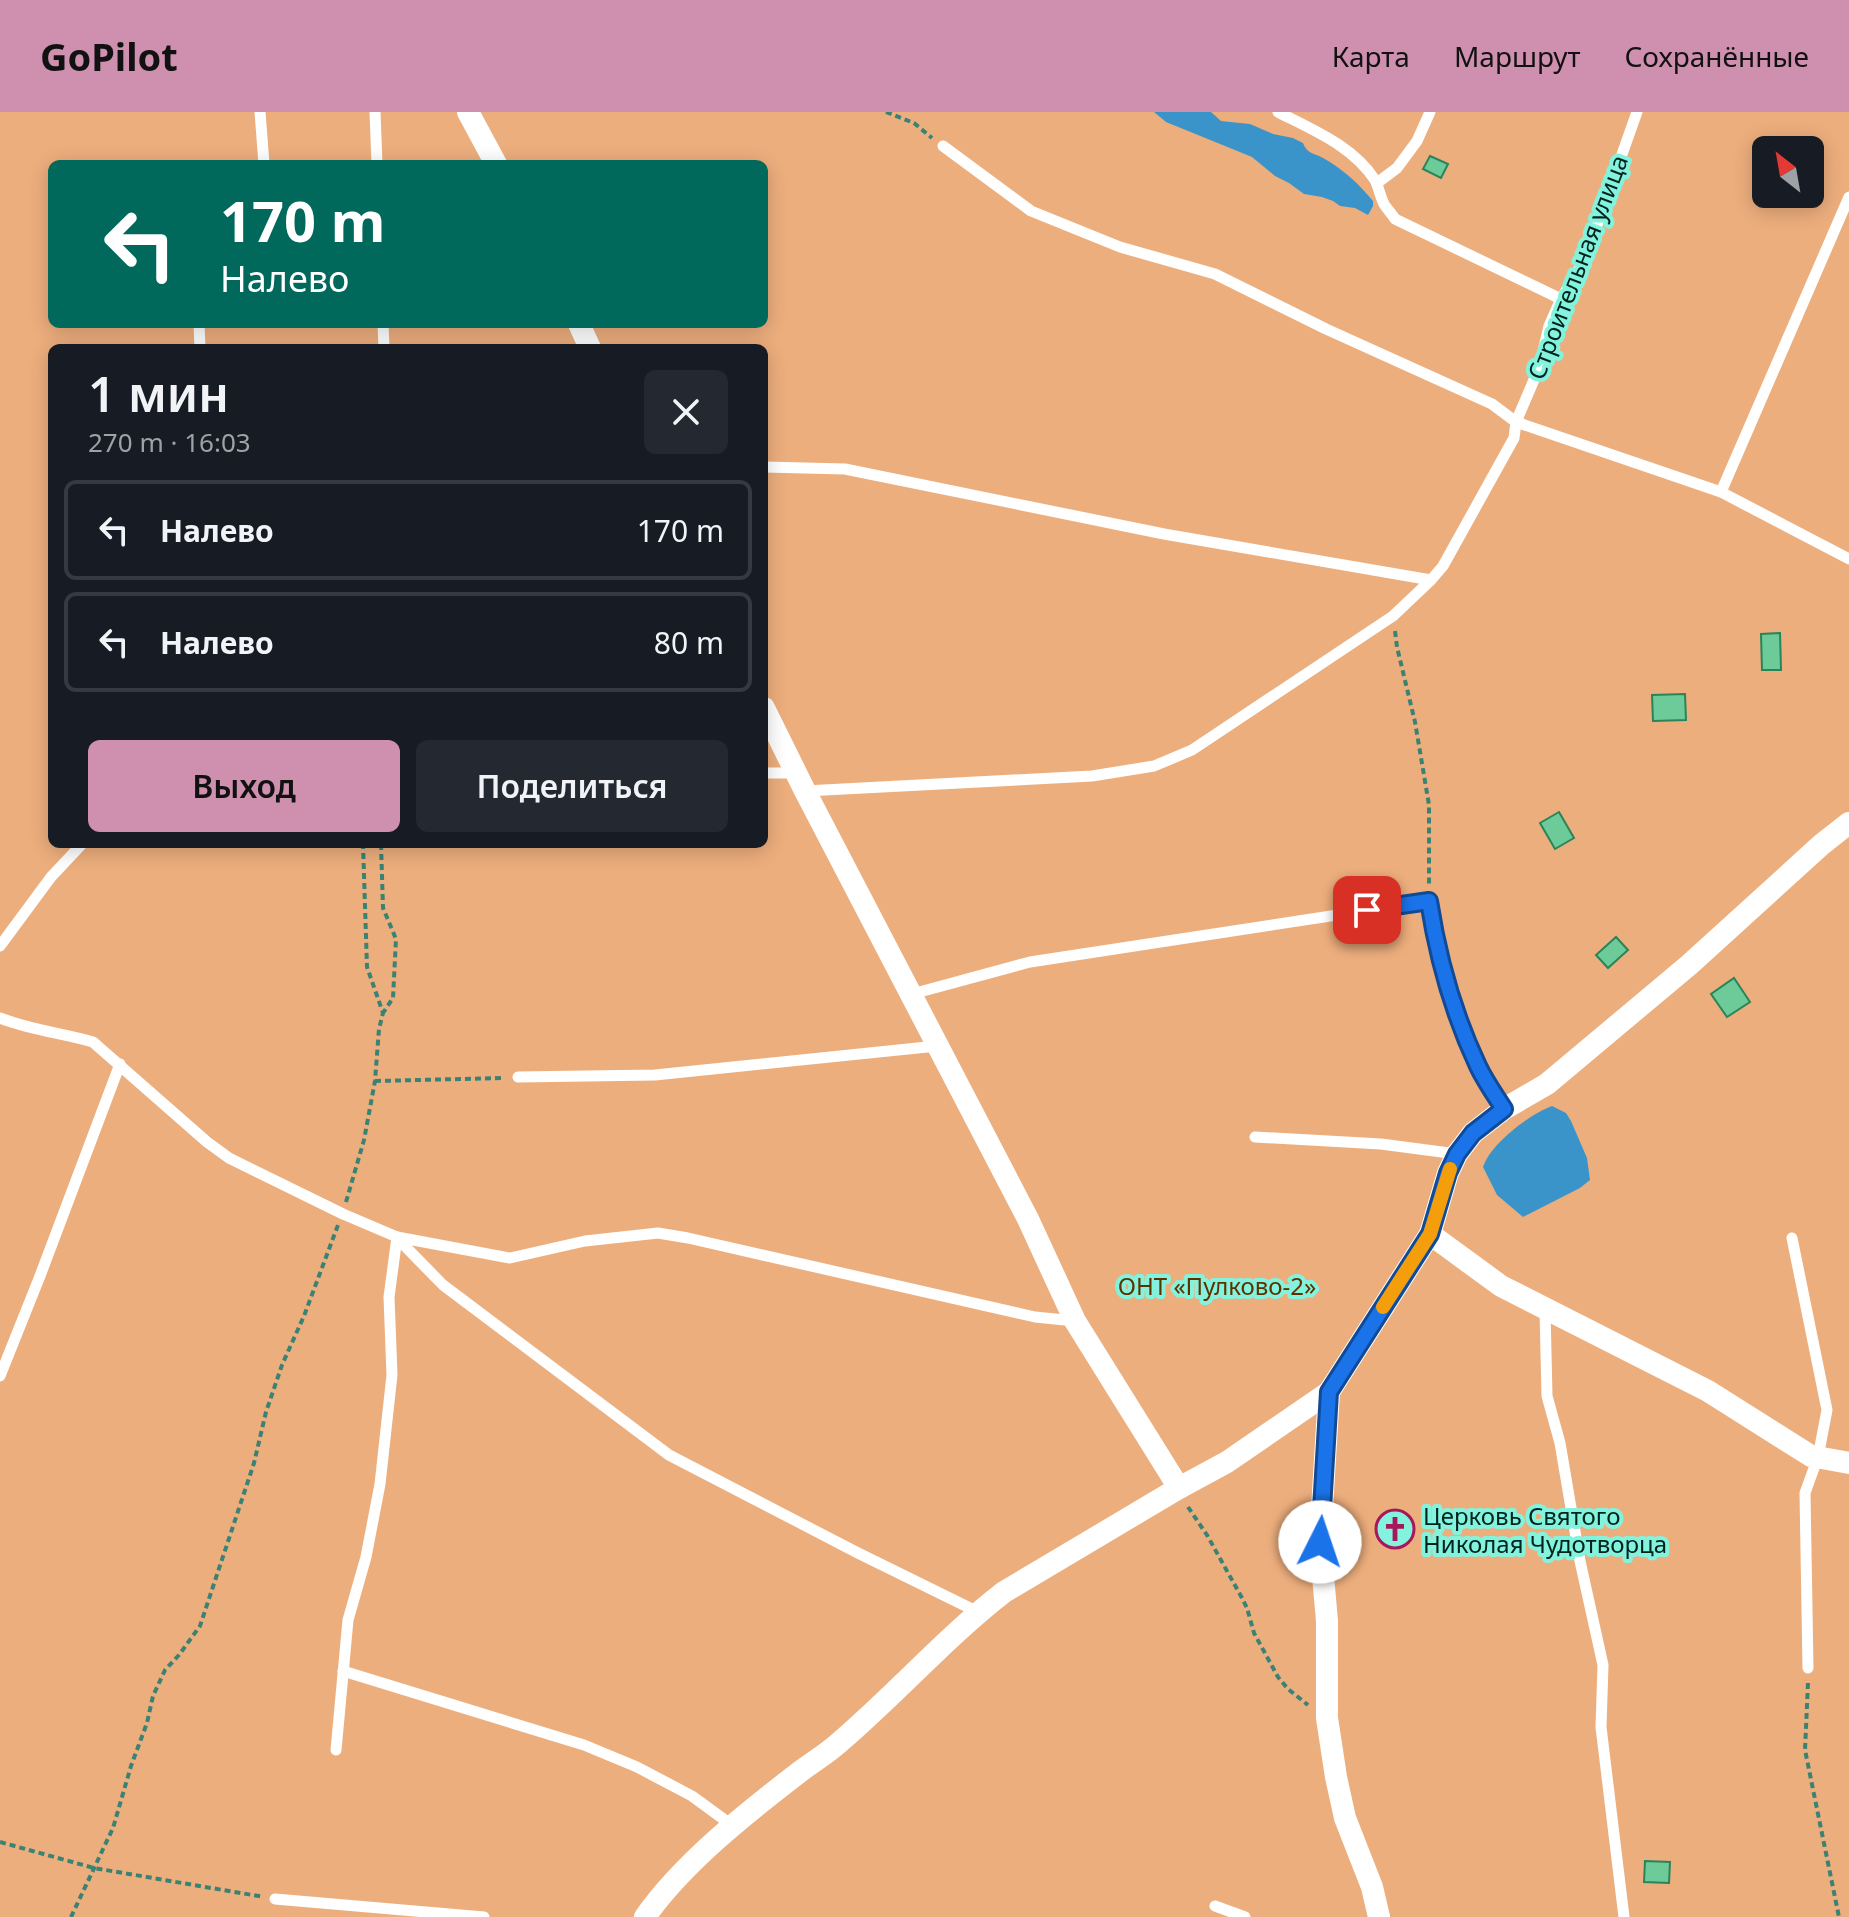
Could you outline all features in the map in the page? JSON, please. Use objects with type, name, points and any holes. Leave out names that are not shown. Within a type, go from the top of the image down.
[{"type":"street","points":[[468,112],[494,160]]},
{"type":"street","points":[[768,716],[1028,1219],[1075,1321],[1179,1488]]},
{"type":"street","points":[[645,1917],[661,1894],[733,1826],[838,1744],[978,1612],[1004,1592],[1227,1462],[1329,1392],[1430,1234],[1448,1173],[1457,1154],[1473,1133],[1504,1109],[1547,1084],[1689,965],[1849,823]]},
{"type":"street","points":[[1430,1234],[1501,1286],[1708,1391],[1811,1456],[1849,1463]]},
{"type":"street","points":[[1329,1392],[1320,1542],[1327,1621],[1327,1718],[1345,1818],[1372,1887],[1379,1917]]},
{"type":"lane","points":[[260,112],[264,160]]},
{"type":"lane","points":[[375,112],[377,160]]},
{"type":"lane","points":[[1278,112],[1339,144],[1364,166],[1377,183],[1385,205],[1395,219],[1561,299]]},
{"type":"lane","points":[[1377,183],[1397,168],[1411,150],[1430,112]]},
{"type":"lane","name":"Строительная улица","points":[[768,774],[800,782],[1092,776],[1154,766],[1192,750],[1393,616],[1443,566],[1514,438],[1516,422],[1539,368],[1549,326],[1585,259],[1637,112]]},
{"type":"lane","points":[[943,146],[1031,211],[1120,247],[1215,274],[1326,329],[1492,404],[1516,422],[1721,492],[1849,559]]},
{"type":"lane","points":[[1721,492],[1849,197]]},
{"type":"lane","points":[[768,467],[845,469],[1164,534],[1431,580]]},
{"type":"lane","points":[[0,946],[51,877],[78,848]]},
{"type":"lane","points":[[912,994],[1030,962],[1429,901],[1437,952],[1460,1025],[1479,1069],[1504,1109]]},
{"type":"lane","points":[[0,1018],[25,1027],[93,1042],[229,1158],[397,1237],[510,1258],[585,1241],[658,1233],[1035,1317],[1075,1321]]},
{"type":"lane","points":[[518,1077],[655,1075],[938,1045]]},
{"type":"lane","points":[[0,1376],[120,1064]]},
{"type":"lane","points":[[1255,1137],[1381,1144],[1457,1154]]},
{"type":"lane","points":[[397,1237],[443,1285],[669,1455],[978,1612]]},
{"type":"lane","points":[[336,1750],[348,1620],[366,1557],[380,1484],[392,1375],[389,1297],[397,1237]]},
{"type":"lane","points":[[1792,1238],[1827,1410],[1818,1457],[1805,1493],[1808,1668]]},
{"type":"lane","points":[[1545,1310],[1547,1396],[1560,1443],[1580,1561],[1603,1665],[1601,1727],[1624,1917]]},
{"type":"lane","points":[[343,1671],[584,1745],[637,1767],[692,1796],[733,1826]]},
{"type":"lane","points":[[275,1899],[484,1917]]},
{"type":"lane","points":[[1215,1906],[1245,1917]]},
{"type":"path","points":[[886,112],[914,123],[943,146]]},
{"type":"path","points":[[1393,616],[1429,805],[1429,901]]},
{"type":"path","points":[[363,848],[367,967],[383,1013]]},
{"type":"path","points":[[71,1917],[113,1828],[153,1696],[165,1670],[200,1626],[254,1463],[266,1412],[282,1365],[343,1214],[364,1140],[375,1081],[379,1029],[383,1013],[393,998],[396,939],[383,908],[381,848]]},
{"type":"path","points":[[375,1081],[518,1077]]},
{"type":"path","points":[[1179,1488],[1192,1516],[1207,1535],[1242,1598],[1254,1633],[1278,1677],[1288,1689],[1327,1718]]},
{"type":"path","points":[[1808,1668],[1805,1750],[1839,1917]]},
{"type":"path","points":[[0,1842],[94,1868],[275,1899]]},
{"type":"green space","name":"ОНТ «Пулково-2»","points":[[0,112],[1849,112],[1849,1917],[0,1917]]},
{"type":"water","points":[[1154,112],[1211,112],[1221,121],[1250,124],[1293,138],[1350,177],[1373,201],[1373,206],[1368,215],[1322,197],[1304,194],[1252,157],[1166,122]]},
{"type":"water","points":[[1552,1106],[1566,1113],[1571,1121],[1587,1158],[1590,1180],[1523,1217],[1497,1195],[1483,1167],[1494,1149],[1512,1131]]},
{"type":"building","points":[[1430,156],[1448,164],[1441,178],[1423,169]]},
{"type":"building","points":[[1780,633],[1781,670],[1762,670],[1761,634]]},
{"type":"building","points":[[1685,694],[1686,720],[1653,721],[1652,695]]},
{"type":"building","points":[[1559,812],[1574,838],[1555,849],[1540,823]]},
{"type":"building","points":[[1616,937],[1628,950],[1608,968],[1596,955]]},
{"type":"building","points":[[1734,978],[1750,1002],[1727,1017],[1711,994]]},
{"type":"building","name":"Церковь Святого Николая Чудотворца","points":[[1405,1517],[1407,1540],[1386,1541],[1385,1518]]},
{"type":"building","points":[[1645,1861],[1670,1862],[1669,1883],[1644,1882]]},
{"type":"slow traffic","points":[[1383,1307],[1430,1234],[1450,1169]]},
{"type":"place","name":"Церковь Святого Николая Чудотворца","points":[[1395,1529]]},
{"type":"route","points":[[1320,1542],[1329,1392],[1430,1234],[1448,1173],[1457,1154],[1473,1133],[1504,1109],[1479,1069],[1460,1025],[1437,952],[1429,901],[1367,910]]}]
